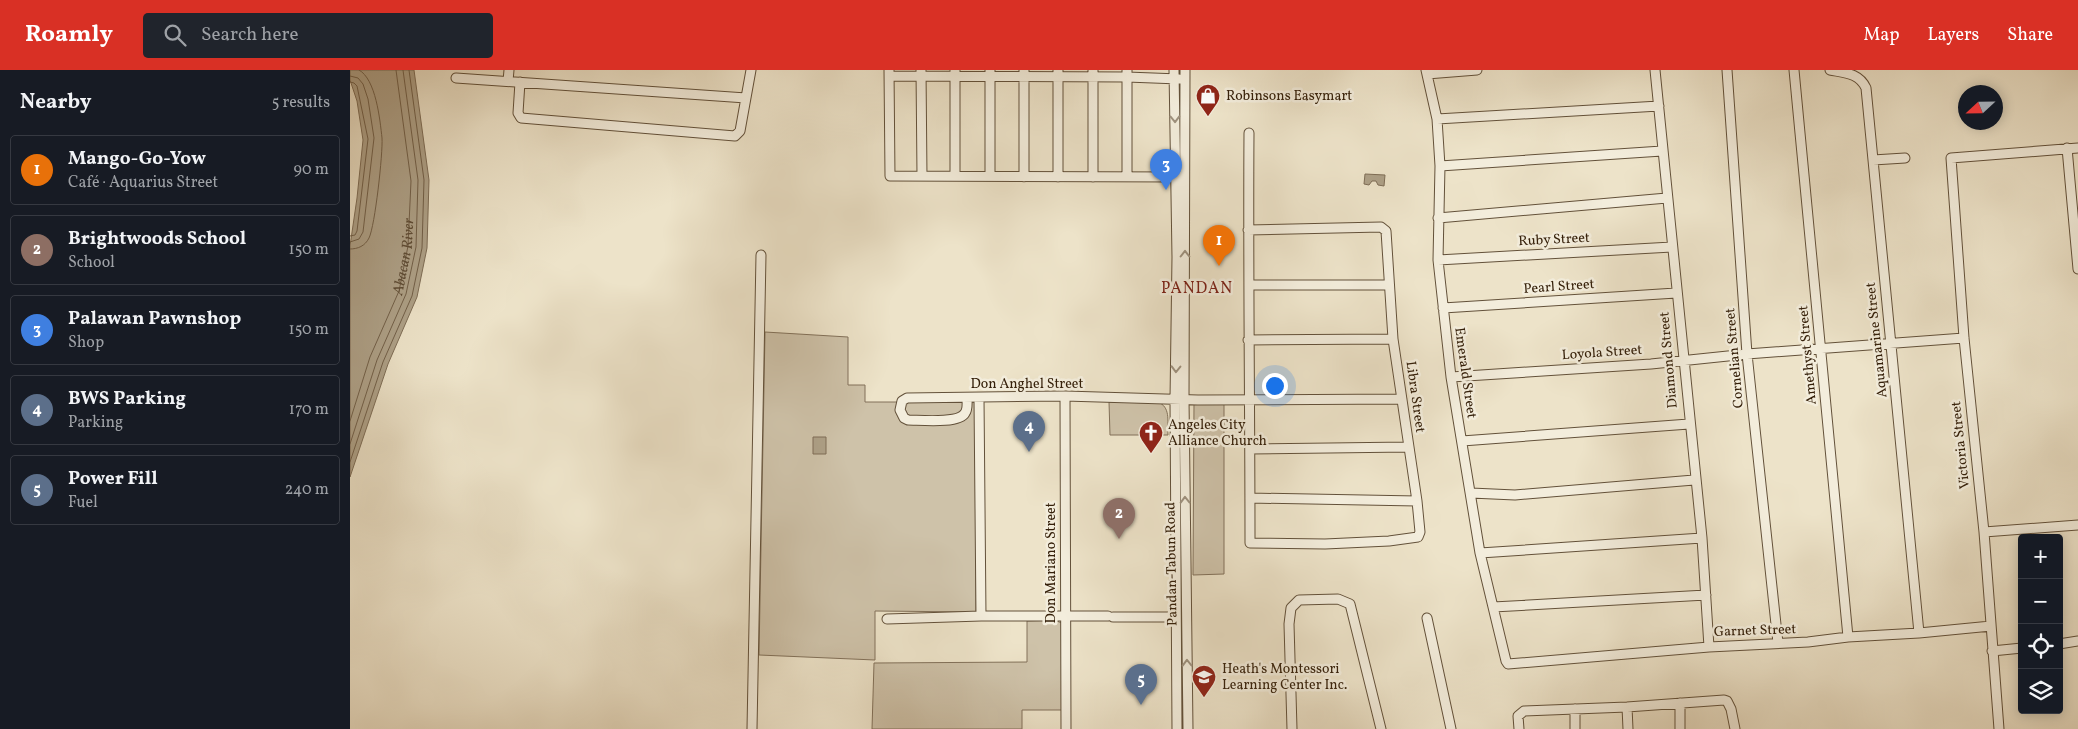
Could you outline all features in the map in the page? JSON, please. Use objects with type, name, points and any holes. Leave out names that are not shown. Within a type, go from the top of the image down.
[{"type":"street","points":[[508,81],[509,70]]},
{"type":"street","points":[[520,82],[518,113],[521,118],[735,136],[740,131],[751,70]]},
{"type":"street","points":[[1426,72],[1477,70]]},
{"type":"street","name":"Diamond Street","points":[[1655,70],[1694,480],[1702,538],[1709,647]]},
{"type":"street","name":"Cornelian Street","points":[[1727,70],[1748,354],[1778,643]]},
{"type":"street","name":"Amethyst Street","points":[[1794,70],[1848,637]]},
{"type":"street","name":"Aquamarine Street","points":[[1830,70],[1854,74],[1862,80],[1866,88],[1920,633]]},
{"type":"street","name":"Emerald Street","points":[[1426,72],[1437,119],[1440,166],[1438,260],[1451,377],[1480,553],[1506,661],[1512,664],[1520,663]]},
{"type":"street","points":[[1181,177],[890,176],[889,73],[1184,75]]},
{"type":"street","points":[[921,73],[922,176]]},
{"type":"street","points":[[955,73],[955,176]]},
{"type":"street","points":[[990,73],[990,176]]},
{"type":"street","points":[[1024,73],[1024,177]]},
{"type":"street","points":[[1058,74],[1058,177]]},
{"type":"street","points":[[1093,74],[1093,177]]},
{"type":"street","points":[[1127,74],[1127,177]]},
{"type":"street","name":"Pandan-Tabun Road","points":[[1174,75],[1181,177]]},
{"type":"street","name":"Pandan-Tabun Road","points":[[1177,729],[1176,617],[1184,75]]},
{"type":"street","points":[[456,78],[746,98]]},
{"type":"street","points":[[1437,119],[1658,106]]},
{"type":"street","points":[[1249,134],[1248,340],[1250,498],[1417,501]]},
{"type":"street","points":[[2078,148],[2066,148],[2078,269]]},
{"type":"street","name":"Victoria Street","points":[[1999,729],[1984,532],[1964,338],[1951,158],[2066,148]]},
{"type":"street","points":[[1440,166],[1662,151]]},
{"type":"street","points":[[1873,160],[1904,158]]},
{"type":"street","points":[[1438,218],[1667,198]]},
{"type":"street","name":"Libra Street","points":[[1248,230],[1381,227],[1386,231],[1393,339],[1420,532],[1418,537],[1389,541],[1325,544],[1250,543],[1250,498]]},
{"type":"street","name":"Ruby Street","points":[[1438,260],[1672,247]]},
{"type":"street","points":[[752,729],[762,255]]},
{"type":"street","points":[[1249,285],[1388,284]]},
{"type":"street","name":"Pearl Street","points":[[1443,308],[1676,293]]},
{"type":"street","name":"Loyola Street","points":[[1451,377],[1651,364],[1748,354],[1964,338]]},
{"type":"street","points":[[1248,340],[1393,339]]},
{"type":"street","name":"Don Anghel Street","points":[[967,398],[966,412],[959,418],[908,420],[904,418],[900,410],[902,401],[907,398],[1065,396],[1249,400],[1402,399]]},
{"type":"street","name":"Don Mariano Street","points":[[1065,396],[1066,729]]},
{"type":"street","points":[[979,398],[981,616]]},
{"type":"street","name":"Pandan-Tabun Road","points":[[1180,399],[1188,729]]},
{"type":"street","points":[[1462,441],[1689,424]]},
{"type":"street","points":[[1250,449],[1408,447]]},
{"type":"street","points":[[1471,493],[1515,495],[1694,480]]},
{"type":"street","points":[[1984,532],[2078,526]]},
{"type":"street","points":[[1480,553],[1702,538]]},
{"type":"street","points":[[1493,607],[1706,595]]},
{"type":"street","points":[[1292,729],[1289,624],[1291,608],[1299,600],[1338,599],[1350,604],[1381,729]]},
{"type":"street","points":[[887,620],[981,616],[1176,617]]},
{"type":"street","points":[[1427,618],[1451,729]]},
{"type":"street","name":"Garnet Street","points":[[1520,663],[1709,647],[1808,642],[1991,626]]},
{"type":"street","points":[[2063,643],[2078,641]]},
{"type":"street","points":[[1992,651],[2018,648]]},
{"type":"street","points":[[1519,729],[1518,716],[1524,711],[1727,701],[1732,709],[1734,729]]},
{"type":"street","points":[[1680,703],[1680,729]]},
{"type":"street","points":[[1627,707],[1628,729]]},
{"type":"street","points":[[1575,709],[1575,729]]},
{"type":"shaded area","points":[[765,332],[848,337],[848,385],[865,385],[865,402],[976,402],[976,612],[875,611],[875,660],[759,655]]},
{"type":"shaded area","points":[[1109,402],[1160,403],[1167,413],[1168,435],[1110,435]]},
{"type":"shaded area","points":[[1194,403],[1224,403],[1224,574],[1193,575]]},
{"type":"shaded area","points":[[1054,620],[1062,623],[1063,710],[1022,710],[1022,729],[872,729],[874,663],[1027,662],[1027,621]]},
{"type":"water","name":"Abacan River","points":[[350,70],[414,70],[429,180],[427,248],[417,297],[388,364],[350,477],[350,246],[363,140],[357,101],[350,80]]},
{"type":"water","points":[[1365,174],[1385,175],[1384,186],[1378,185],[1376,181],[1372,181],[1369,185],[1364,184]]},
{"type":"water","points":[[813,437],[826,437],[826,454],[813,454]]},
{"type":"place","name":"Robinsons Easymart","points":[[1208,117]]},
{"type":"place","name":"Palawan Pawnshop","points":[[1166,190]]},
{"type":"place","name":"Mango-Go-Yow","points":[[1219,266]]},
{"type":"place","name":"BWS Parking","points":[[1029,452]]},
{"type":"place","name":"Angeles City Alliance Church","points":[[1151,454]]},
{"type":"place","name":"Brightwoods School","points":[[1119,539]]},
{"type":"place","name":"Heath's Montessori Learning Center Inc.","points":[[1204,698]]},
{"type":"place","name":"Power Fill","points":[[1141,705]]},
{"type":"district","name":"PANDAN","points":[[1197,289]]}]
